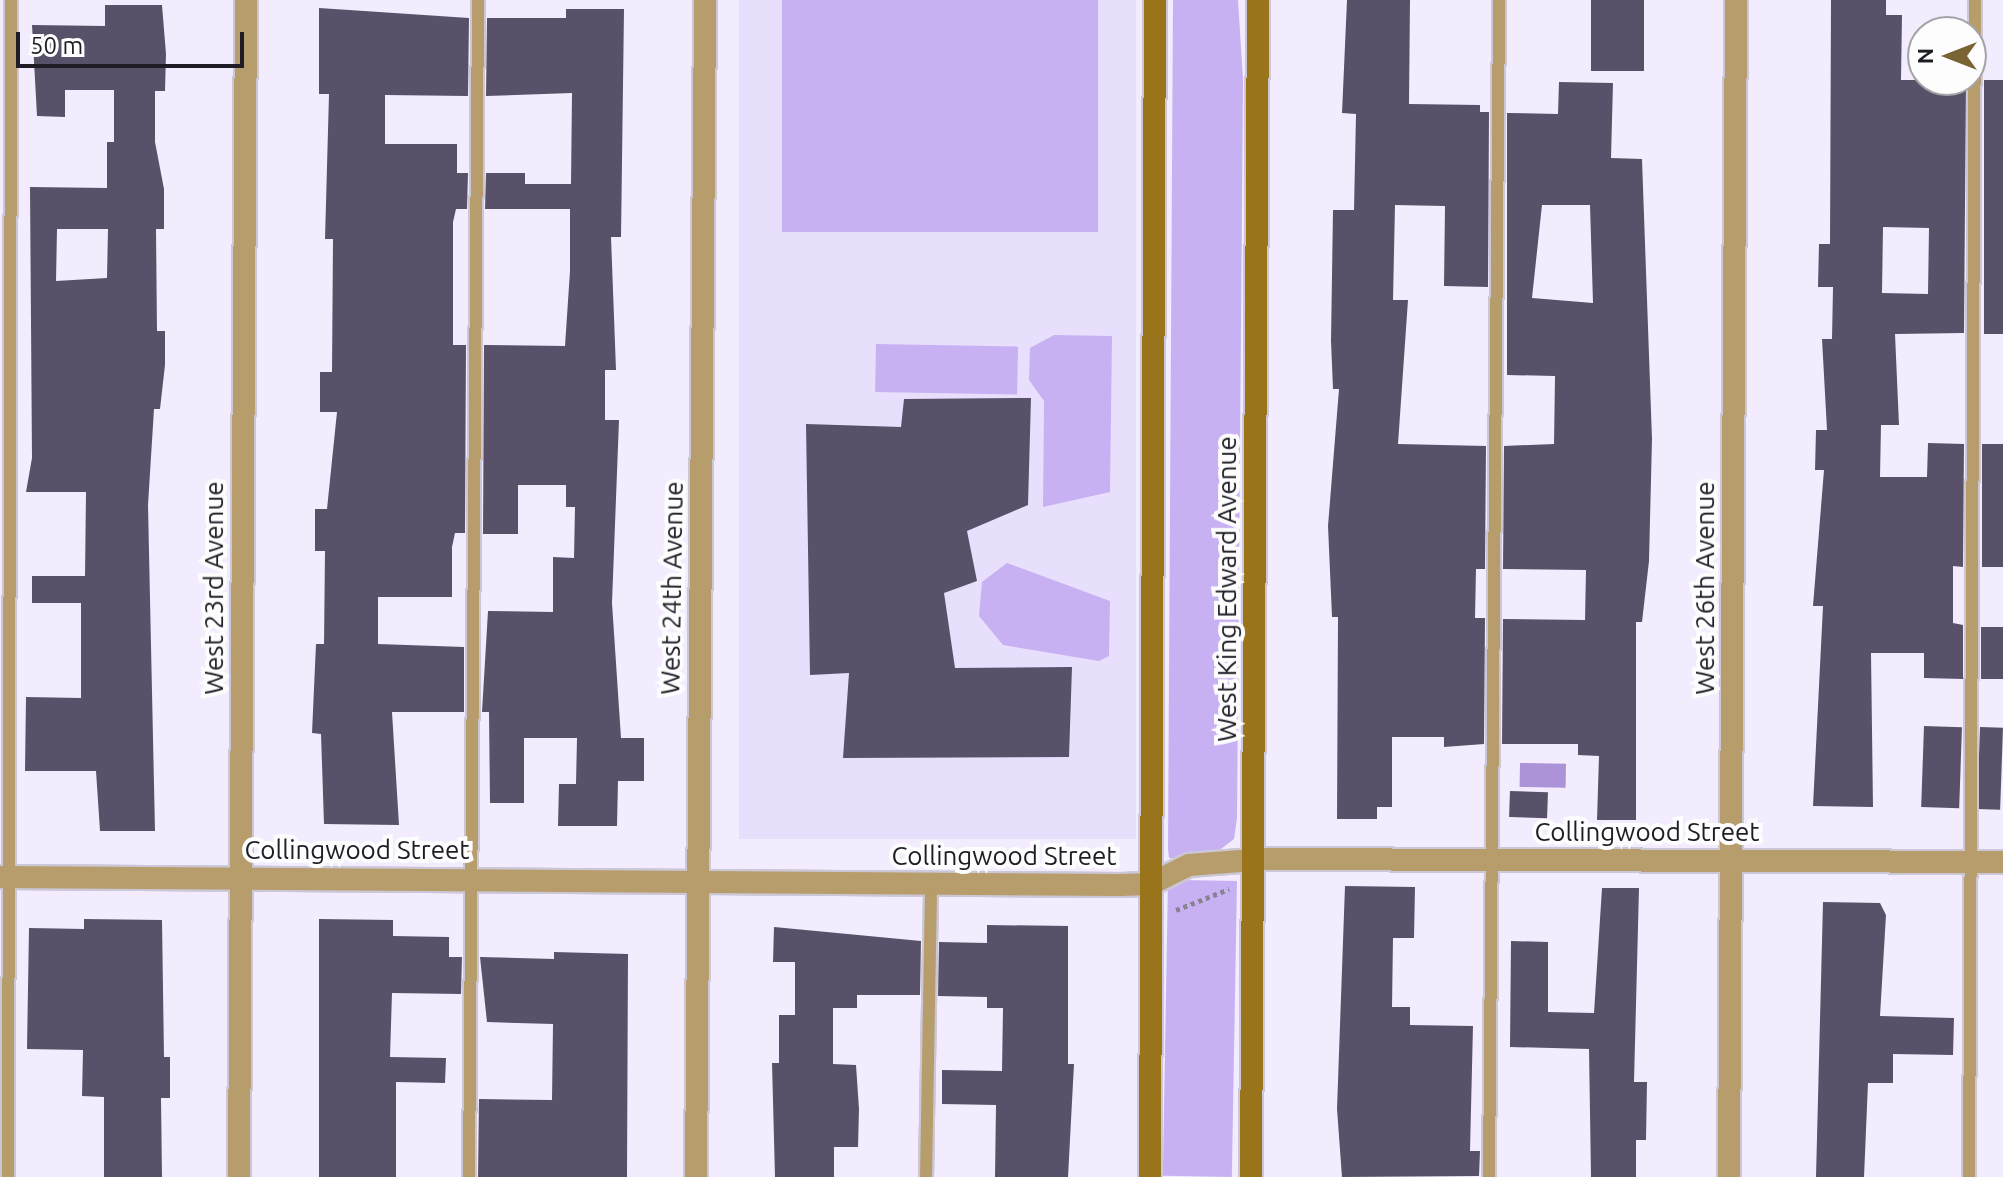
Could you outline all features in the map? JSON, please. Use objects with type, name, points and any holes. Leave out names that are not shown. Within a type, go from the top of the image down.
[{"type":"main road","points":[[1150,1177],[1155,0]]},
{"type":"main road","points":[[1247,0],[1257,62]]},
{"type":"main road","name":"West King Edward Avenue","points":[[1251,1177],[1248,860],[1258,0]]},
{"type":"street","name":"West 23rd Avenue","points":[[239,1177],[246,0]]},
{"type":"street","name":"West 24th Avenue","points":[[696,1177],[705,0]]},
{"type":"street","name":"West 26th Avenue","points":[[1729,1177],[1736,0]]},
{"type":"street","name":"Collingwood Street","points":[[6,877],[1151,884],[1170,870],[1248,860],[2003,862]]},
{"type":"lane","points":[[8,1177],[6,877],[11,0]]},
{"type":"lane","points":[[469,1177],[478,0]]},
{"type":"lane","points":[[1489,1177],[1499,0]]},
{"type":"lane","points":[[1969,1177],[1975,0]]},
{"type":"lane","points":[[926,1177],[931,884]]},
{"type":"path","points":[[1170,911],[1237,887]]},
{"type":"shaded area","points":[[739,0],[1136,0],[1136,839],[739,839]]},
{"type":"shaded area","points":[[782,0],[1098,0],[1098,232],[782,232]]},
{"type":"shaded area","points":[[1173,0],[1238,0],[1243,80],[1237,818],[1234,839],[1209,858],[1169,858],[1168,849]]},
{"type":"shaded area","points":[[1054,335],[1112,336],[1110,492],[1043,507],[1044,401],[1029,380],[1030,348]]},
{"type":"shaded area","points":[[876,344],[1018,346],[1017,394],[875,392]]},
{"type":"shaded area","points":[[1007,563],[1110,601],[1109,656],[1099,661],[1003,645],[979,616],[982,582]]},
{"type":"shaded area","points":[[1520,763],[1566,764],[1566,788],[1520,787]]},
{"type":"shaded area","points":[[1168,880],[1237,881],[1232,1177],[1163,1176]]},
{"type":"building","points":[[1347,0],[1410,0],[1409,104],[1480,105],[1480,112],[1489,112],[1488,287],[1444,286],[1445,206],[1395,205],[1393,300],[1408,300],[1398,444],[1486,446],[1485,569],[1476,569],[1475,618],[1485,618],[1484,744],[1444,747],[1444,737],[1392,737],[1392,807],[1377,807],[1377,819],[1337,819],[1338,617],[1332,617],[1328,526],[1339,389],[1333,389],[1331,341],[1333,210],[1354,210],[1356,114],[1342,113]]},
{"type":"building","points":[[1591,0],[1644,0],[1644,71],[1591,71]]},
{"type":"building","points":[[1831,0],[1886,0],[1886,15],[1902,15],[1901,80],[1907,80],[1907,96],[1966,96],[1964,333],[1895,334],[1899,425],[1881,425],[1880,477],[1927,477],[1928,443],[1964,444],[1963,567],[1953,566],[1953,623],[1963,625],[1963,679],[1924,678],[1924,653],[1871,653],[1873,807],[1813,806],[1823,606],[1813,606],[1824,470],[1815,470],[1816,430],[1827,430],[1822,339],[1832,339],[1833,287],[1818,287],[1819,244],[1830,244]],"holes":[[[1883,227],[1929,228],[1928,294],[1882,293]]]},
{"type":"building","points":[[105,5],[162,5],[165,91],[155,91],[155,142],[164,189],[164,229],[156,229],[157,331],[165,331],[165,365],[160,409],[154,409],[148,505],[155,831],[100,831],[96,771],[25,771],[26,697],[81,698],[81,603],[32,603],[32,576],[85,576],[86,492],[26,492],[32,458],[30,187],[107,188],[107,142],[114,142],[114,90],[65,90],[65,117],[37,116],[32,25],[105,26]],"holes":[[[57,229],[108,229],[107,278],[56,281]]]},
{"type":"building","points":[[319,8],[469,18],[468,96],[385,95],[385,144],[457,144],[457,173],[468,173],[467,209],[456,209],[453,222],[453,345],[466,345],[465,533],[455,533],[452,547],[452,597],[378,597],[378,644],[464,647],[464,712],[392,712],[399,825],[324,824],[321,734],[312,733],[316,644],[324,644],[325,551],[315,551],[315,509],[327,509],[337,412],[320,412],[320,372],[332,372],[333,239],[325,239],[329,94],[319,94]]},
{"type":"building","points":[[566,9],[624,9],[621,237],[611,237],[616,370],[605,370],[605,420],[619,420],[612,603],[621,738],[644,738],[644,781],[618,781],[617,826],[558,826],[559,784],[576,784],[577,738],[524,738],[524,803],[490,803],[489,712],[482,712],[488,611],[553,612],[553,557],[574,558],[575,507],[566,507],[566,485],[518,485],[518,534],[483,534],[484,345],[565,346],[570,271],[570,209],[485,209],[486,173],[525,173],[525,184],[571,184],[572,93],[486,96],[487,18],[566,18]]},
{"type":"building","points":[[1987,80],[2003,80],[2003,334],[1984,334],[1984,96],[1987,96]]},
{"type":"building","points":[[1559,82],[1613,83],[1611,158],[1642,159],[1652,439],[1649,561],[1642,622],[1636,622],[1636,820],[1597,820],[1599,756],[1578,755],[1578,744],[1502,744],[1503,619],[1585,620],[1586,570],[1503,569],[1504,446],[1554,444],[1555,376],[1507,375],[1507,113],[1558,114]],"holes":[[[1542,205],[1590,205],[1593,303],[1532,298]]]},
{"type":"building","points":[[1031,398],[1028,505],[967,531],[977,581],[944,593],[955,668],[1072,667],[1069,757],[843,758],[849,673],[810,675],[806,424],[901,427],[904,399]]},
{"type":"building","points":[[1982,444],[2003,444],[2003,567],[1982,567]]},
{"type":"building","points":[[1981,627],[2003,627],[2003,679],[1981,679]]},
{"type":"building","points":[[1924,726],[1962,727],[1959,808],[1921,807]]},
{"type":"building","points":[[1980,727],[2003,728],[2000,810],[1977,809]]},
{"type":"building","points":[[1510,791],[1548,792],[1547,818],[1509,817]]},
{"type":"building","points":[[1345,886],[1415,887],[1414,938],[1393,938],[1392,1007],[1410,1007],[1410,1025],[1473,1026],[1470,1151],[1480,1151],[1479,1176],[1342,1177],[1337,1109]]},
{"type":"building","points":[[1602,888],[1639,888],[1634,1082],[1647,1082],[1646,1140],[1636,1140],[1636,1177],[1591,1177],[1589,1049],[1510,1047],[1511,941],[1548,942],[1548,1012],[1594,1013]]},
{"type":"building","points":[[1823,902],[1880,903],[1886,915],[1880,1016],[1954,1018],[1953,1055],[1893,1054],[1893,1083],[1868,1083],[1864,1177],[1816,1177]]},
{"type":"building","points":[[84,919],[162,920],[164,1057],[170,1057],[170,1098],[161,1098],[162,1177],[104,1177],[104,1097],[82,1096],[83,1050],[27,1049],[29,928],[84,929]]},
{"type":"building","points":[[319,919],[393,920],[393,936],[449,937],[449,957],[462,957],[461,994],[392,993],[390,1057],[446,1058],[445,1083],[396,1082],[396,1177],[319,1177]]},
{"type":"building","points":[[987,925],[1068,926],[1068,1064],[1074,1064],[1068,1177],[995,1177],[996,1105],[942,1104],[942,1070],[1002,1071],[1003,1008],[987,1008],[987,997],[938,996],[939,942],[987,943]]},
{"type":"building","points":[[774,927],[921,941],[920,995],[857,995],[857,1008],[833,1008],[833,1064],[856,1065],[859,1109],[858,1147],[834,1147],[834,1177],[775,1177],[772,1063],[779,1063],[779,1015],[795,1015],[795,962],[773,962]]},
{"type":"building","points":[[554,952],[628,954],[627,1177],[478,1177],[479,1099],[552,1100],[553,1024],[487,1022],[480,957],[554,959]]}]
